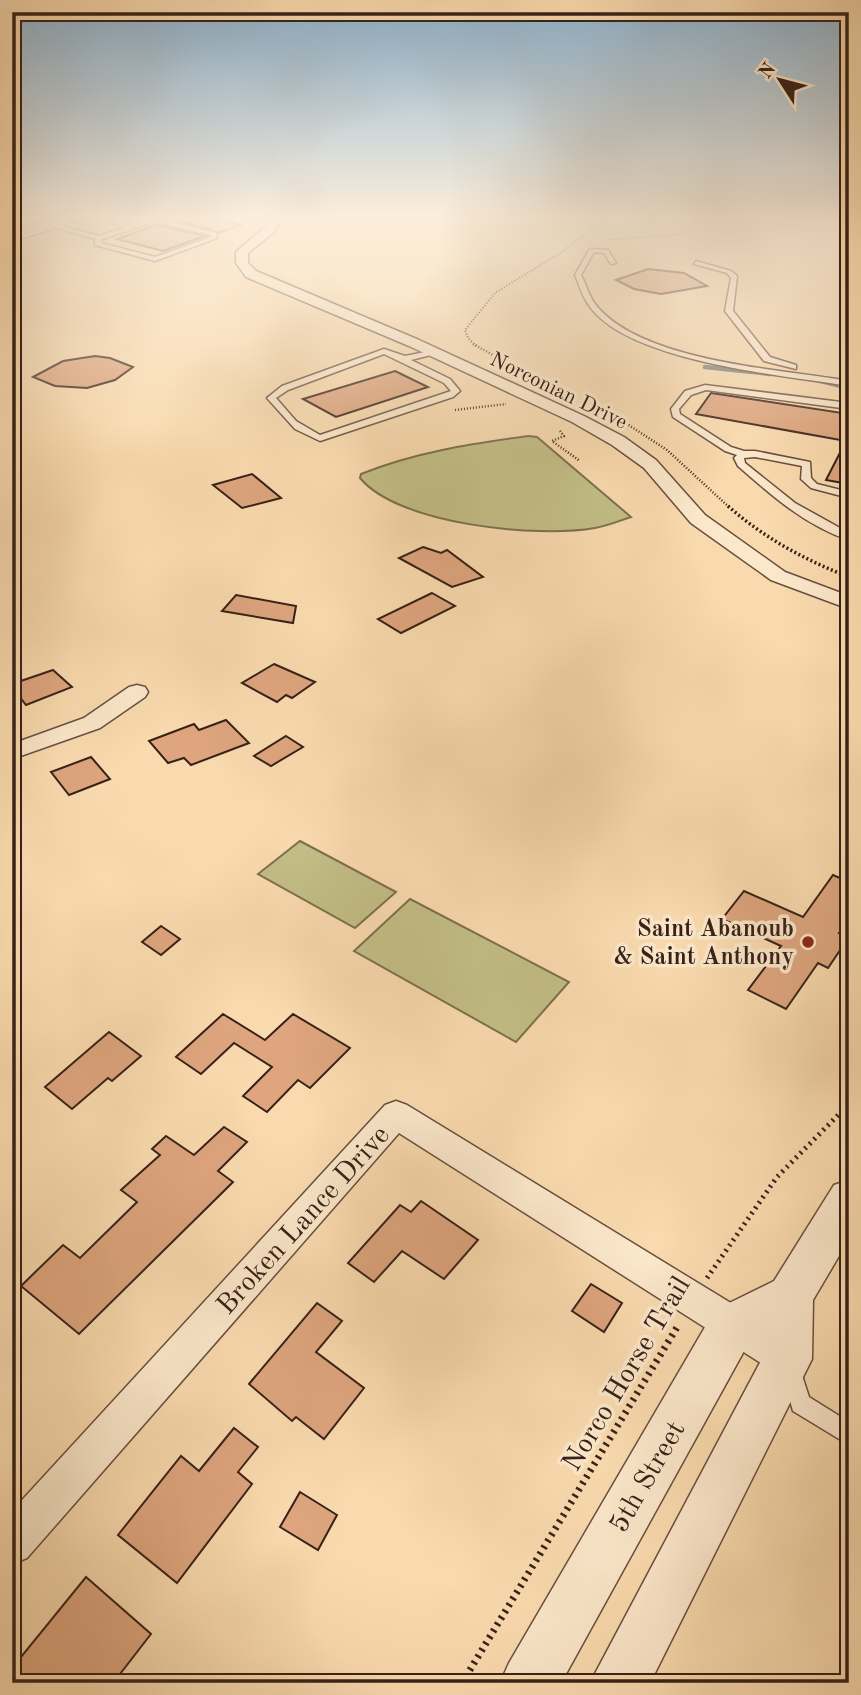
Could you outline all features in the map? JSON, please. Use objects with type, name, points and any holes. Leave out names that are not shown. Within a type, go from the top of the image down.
[{"type":"street","name":"Norconian Drive","points":[[302,296],[578,419],[618,441],[650,464],[698,519],[778,576],[849,603]]},
{"type":"street","points":[[12,752],[92,723],[137,692]]},
{"type":"street","name":"Broken Lance Drive","points":[[12,1543],[396,1114],[712,1314],[788,1359]]},
{"type":"street","points":[[619,1683],[788,1359],[790,1296],[849,1199]]},
{"type":"street","points":[[712,1314],[790,1296]]},
{"type":"street","name":"5th Street","points":[[529,1683],[712,1314]]},
{"type":"lane","points":[[587,296],[598,310],[627,334],[648,343],[723,364],[849,383]]},
{"type":"lane","points":[[732,296],[729,311],[767,359],[849,383]]},
{"type":"lane","points":[[384,351],[404,359],[447,381],[456,391],[320,438],[306,435],[271,398],[285,388],[384,351]]},
{"type":"lane","points":[[404,359],[432,352]]},
{"type":"lane","points":[[849,406],[705,387],[688,393],[675,409],[676,415],[728,449],[743,454],[807,464],[806,479],[814,486],[849,495]]},
{"type":"lane","points":[[743,454],[738,458],[741,464],[788,504],[806,517],[849,537]]},
{"type":"lane","points":[[788,1359],[800,1404],[849,1434]]},
{"type":"path","points":[[492,296],[465,330],[466,336],[479,349],[512,362],[517,368],[515,373]]},
{"type":"path","points":[[418,406],[430,412],[440,412],[511,404]]},
{"type":"path","points":[[552,426],[564,436],[552,441],[580,461]]},
{"type":"path","name":"Norco Horse Trail","points":[[462,1683],[712,1314],[724,1250],[777,1177],[849,1104]]},
{"type":"shaded area","points":[[528,436],[537,437],[631,517],[600,527],[570,531],[505,529],[470,524],[405,507],[379,494],[360,478],[361,474],[382,466],[423,454]]},
{"type":"shaded area","points":[[300,841],[396,892],[355,928],[258,874]]},
{"type":"shaded area","points":[[410,899],[569,982],[516,1042],[354,951]]},
{"type":"building","points":[[95,356],[110,358],[133,367],[115,380],[87,388],[55,386],[33,377],[63,361]]},
{"type":"building","points":[[395,371],[428,387],[336,417],[303,399]]},
{"type":"building","points":[[711,393],[849,414],[849,484],[826,480],[846,441],[696,414]]},
{"type":"building","points":[[252,474],[281,498],[242,508],[213,485]]},
{"type":"building","points":[[423,547],[441,553],[447,550],[483,577],[452,587],[399,558]]},
{"type":"building","points":[[432,593],[455,606],[401,633],[378,619]]},
{"type":"building","points":[[236,595],[296,606],[293,623],[222,611]]},
{"type":"building","points":[[274,664],[315,682],[292,698],[286,695],[277,702],[242,683]]},
{"type":"building","points":[[53,670],[72,687],[26,705],[12,687],[12,684]]},
{"type":"building","points":[[226,720],[249,743],[191,765],[184,758],[168,763],[149,741],[194,724],[199,730]]},
{"type":"building","points":[[286,736],[303,747],[271,766],[254,756]]},
{"type":"building","points":[[91,757],[110,779],[69,795],[51,772]]},
{"type":"building","name":"Saint Abanoub & Saint Anthony","points":[[833,875],[849,882],[849,919],[839,933],[849,937],[828,968],[818,963],[786,1009],[748,990],[781,946],[722,919],[744,891],[803,917]]},
{"type":"building","points":[[161,926],[180,939],[161,955],[142,942]]},
{"type":"building","points":[[223,1014],[265,1040],[293,1014],[350,1048],[310,1088],[298,1080],[267,1112],[243,1096],[272,1067],[234,1043],[201,1074],[176,1057]]},
{"type":"building","points":[[109,1032],[141,1056],[112,1081],[108,1078],[72,1109],[45,1087]]},
{"type":"building","points":[[224,1127],[247,1142],[218,1171],[233,1182],[79,1334],[21,1286],[63,1245],[80,1258],[137,1202],[121,1190],[160,1155],[152,1149],[166,1136],[194,1155]]},
{"type":"building","points":[[421,1201],[478,1240],[444,1279],[402,1251],[374,1282],[348,1263],[400,1205],[411,1212]]},
{"type":"building","points":[[591,1284],[622,1303],[604,1332],[572,1311]]},
{"type":"building","points":[[317,1303],[342,1321],[316,1352],[364,1388],[324,1439],[296,1417],[292,1421],[249,1384]]},
{"type":"building","points":[[234,1428],[258,1447],[238,1472],[252,1484],[177,1583],[118,1535],[181,1456],[199,1471]]},
{"type":"building","points":[[300,1492],[337,1515],[318,1550],[280,1527]]},
{"type":"building","points":[[86,1577],[151,1634],[113,1683],[12,1683],[12,1668]]},
{"type":"waterway","points":[[705,367],[770,374]]},
{"type":"waterway","points":[[817,380],[849,388]]},
{"type":"place","name":"Saint Abanoub & Saint Anthony","points":[[808,942]]}]
